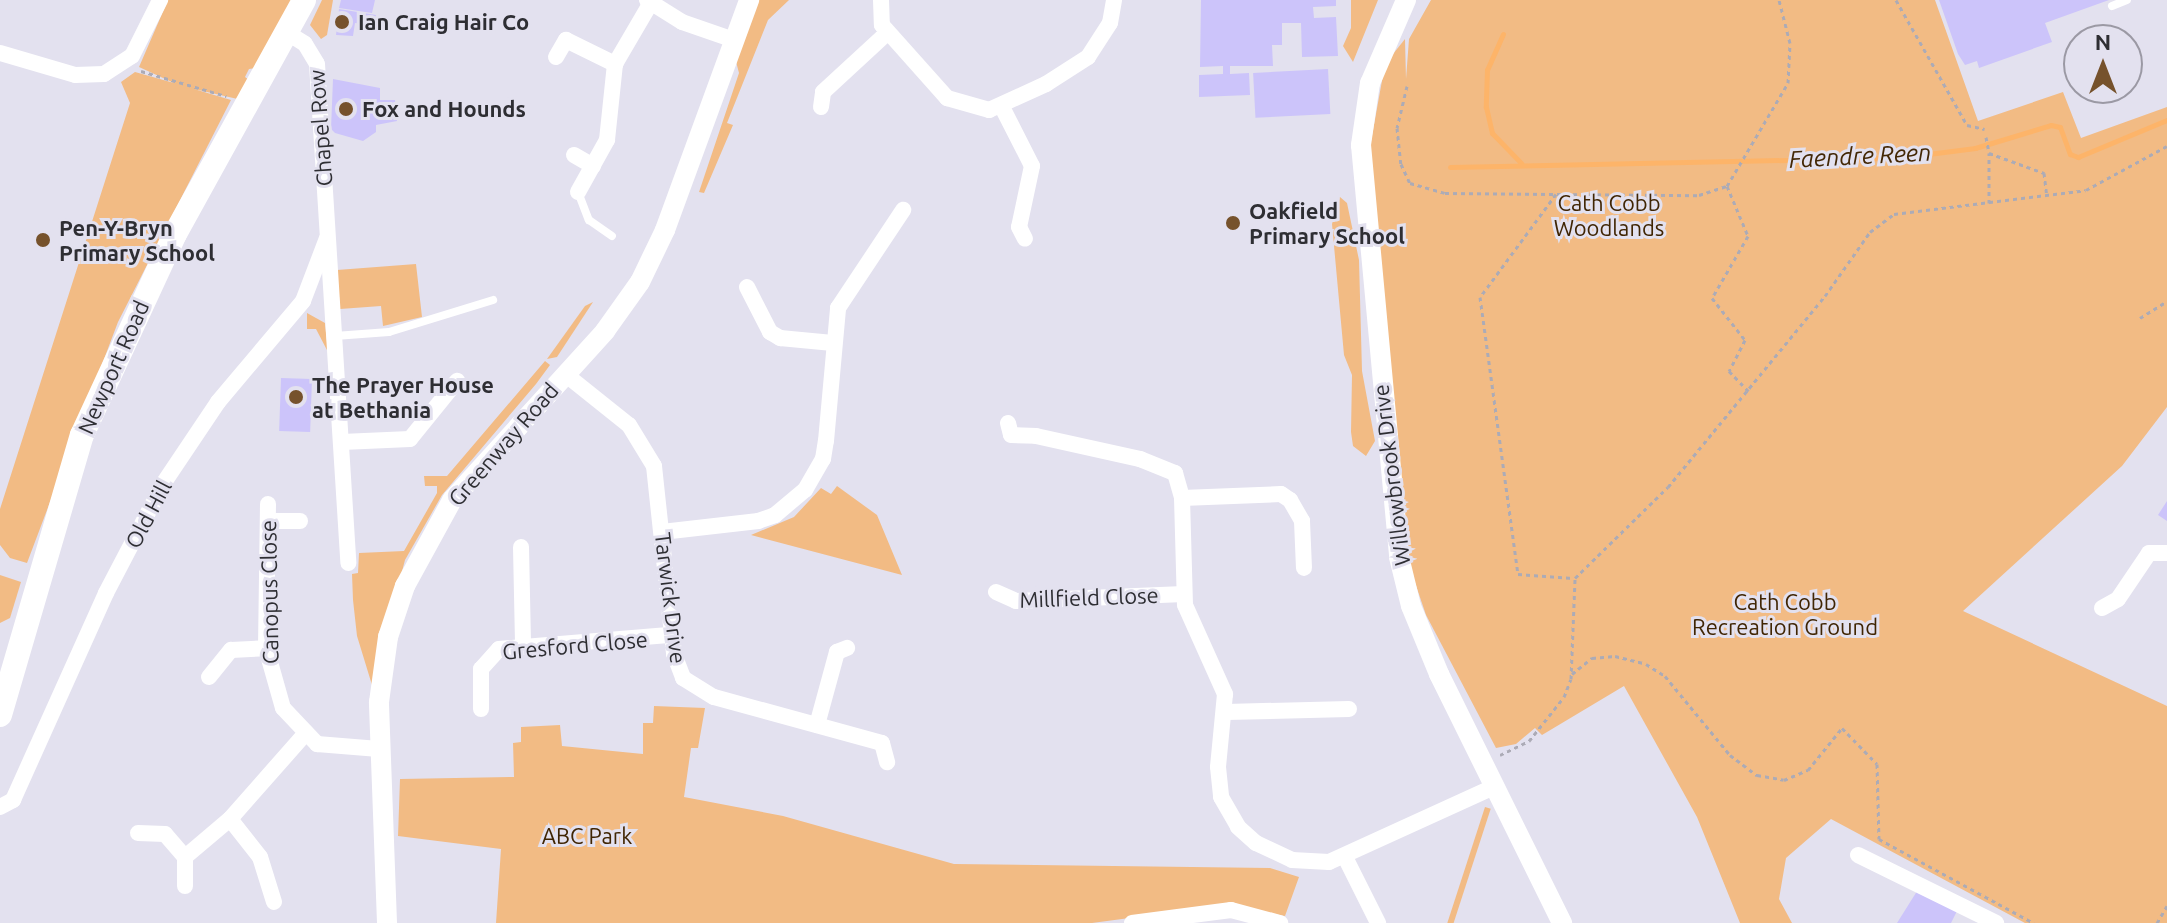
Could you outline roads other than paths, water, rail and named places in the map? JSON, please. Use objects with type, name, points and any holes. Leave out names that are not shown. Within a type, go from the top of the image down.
[{"type":"main road","name":"Newport Road","points":[[0,715],[82,435],[145,294],[304,0]]},
{"type":"street","points":[[0,53],[75,75],[104,74],[122,66],[141,44],[160,0]]},
{"type":"street","name":"Greenway Road","points":[[387,923],[379,749],[386,650],[414,566],[461,488],[618,313],[654,256],[731,39],[749,0]]},
{"type":"street","points":[[881,0],[879,16],[888,32],[947,98],[972,109],[1002,107],[1088,57],[1110,23],[1114,0]]},
{"type":"street","name":"Willowbrook Drive","points":[[1406,0],[1370,83],[1361,145],[1392,514],[1417,620],[1562,923]]},
{"type":"street","points":[[578,192],[607,140],[615,64],[649,2],[731,39]]},
{"type":"street","name":"Chapel Row","points":[[286,32],[305,44],[317,64],[348,563]]},
{"type":"street","points":[[821,107],[823,92],[888,32]]},
{"type":"street","points":[[556,57],[566,40],[615,64]]},
{"type":"street","points":[[1002,107],[1032,166],[1019,227],[1025,239]]},
{"type":"street","points":[[574,155],[593,166]]},
{"type":"street","points":[[662,532],[758,521],[805,490],[825,450],[833,343],[845,293],[903,210]]},
{"type":"street","name":"Old Hill","points":[[0,807],[13,800],[106,593],[177,461],[218,402],[303,301],[327,238]]},
{"type":"street","points":[[747,287],[770,332],[780,338],[833,343]]},
{"type":"street","points":[[303,301],[333,310]]},
{"type":"street","name":"Tarwick Drive","points":[[565,374],[629,425],[646,447],[657,482],[676,665],[700,692],[882,743],[887,762]]},
{"type":"street","points":[[342,442],[410,439],[457,381]]},
{"type":"street","points":[[1008,423],[1011,435],[1036,436],[1166,467],[1175,473],[1182,498],[1184,594],[1196,639],[1221,679],[1226,712],[1218,783],[1238,827],[1256,843],[1292,860],[1345,857],[1496,786]]},
{"type":"street","points":[[1182,498],[1281,494],[1290,500],[1302,521],[1304,568]]},
{"type":"street","name":"Canopus Close","points":[[268,504],[266,648],[283,708],[304,735]]},
{"type":"street","points":[[269,521],[300,521]]},
{"type":"street","points":[[521,547],[523,646]]},
{"type":"street","points":[[2102,608],[2118,599],[2149,553],[2167,553]]},
{"type":"street","name":"Millfield Close","points":[[996,592],[1016,601],[1184,594]]},
{"type":"street","name":"Gresford Close","points":[[481,709],[484,661],[499,649],[671,635]]},
{"type":"street","points":[[209,677],[231,650],[266,648]]},
{"type":"street","points":[[817,725],[837,652],[847,648]]},
{"type":"street","points":[[1226,712],[1349,709]]},
{"type":"street","points":[[185,857],[230,819],[304,735],[331,749],[379,749]]},
{"type":"street","points":[[230,819],[260,857],[274,902]]},
{"type":"street","points":[[138,833],[165,834],[185,857],[185,886]]},
{"type":"street","points":[[1858,855],[1974,917],[1996,923]]},
{"type":"street","points":[[1345,857],[1378,923]]},
{"type":"street","points":[[1132,923],[1231,910],[1280,923]]},
{"type":"lane","points":[[2112,6],[2127,0]]},
{"type":"lane","points":[[578,192],[589,220],[612,236]]},
{"type":"lane","points":[[335,336],[389,332],[493,300]]},
{"type":"waterway","name":"Faendre Reen","points":[[1503,34],[1487,70],[1486,107],[1492,133],[1522,164]]},
{"type":"waterway","name":"Faendre Reen","points":[[1450,167],[1897,158],[1975,148],[2051,125],[2060,127],[2070,154],[2078,157],[2167,120]]},
{"type":"place","name":"Ian Craig Hair Co","points":[[342,22]]},
{"type":"place","name":"Fox and Hounds","points":[[346,109]]},
{"type":"place","name":"Oakfield Primary School","points":[[1233,223]]},
{"type":"place","name":"Pen-Y-Bryn Primary School","points":[[43,240]]},
{"type":"place","name":"The Prayer House at Bethania","points":[[296,397]]},
{"type":"park label","name":"Cath Cobb Woodlands","points":[[1609,214]]},
{"type":"park label","name":"Cath Cobb Recreation Ground","points":[[1785,614]]},
{"type":"park label","name":"ABC Park","points":[[587,836]]}]
